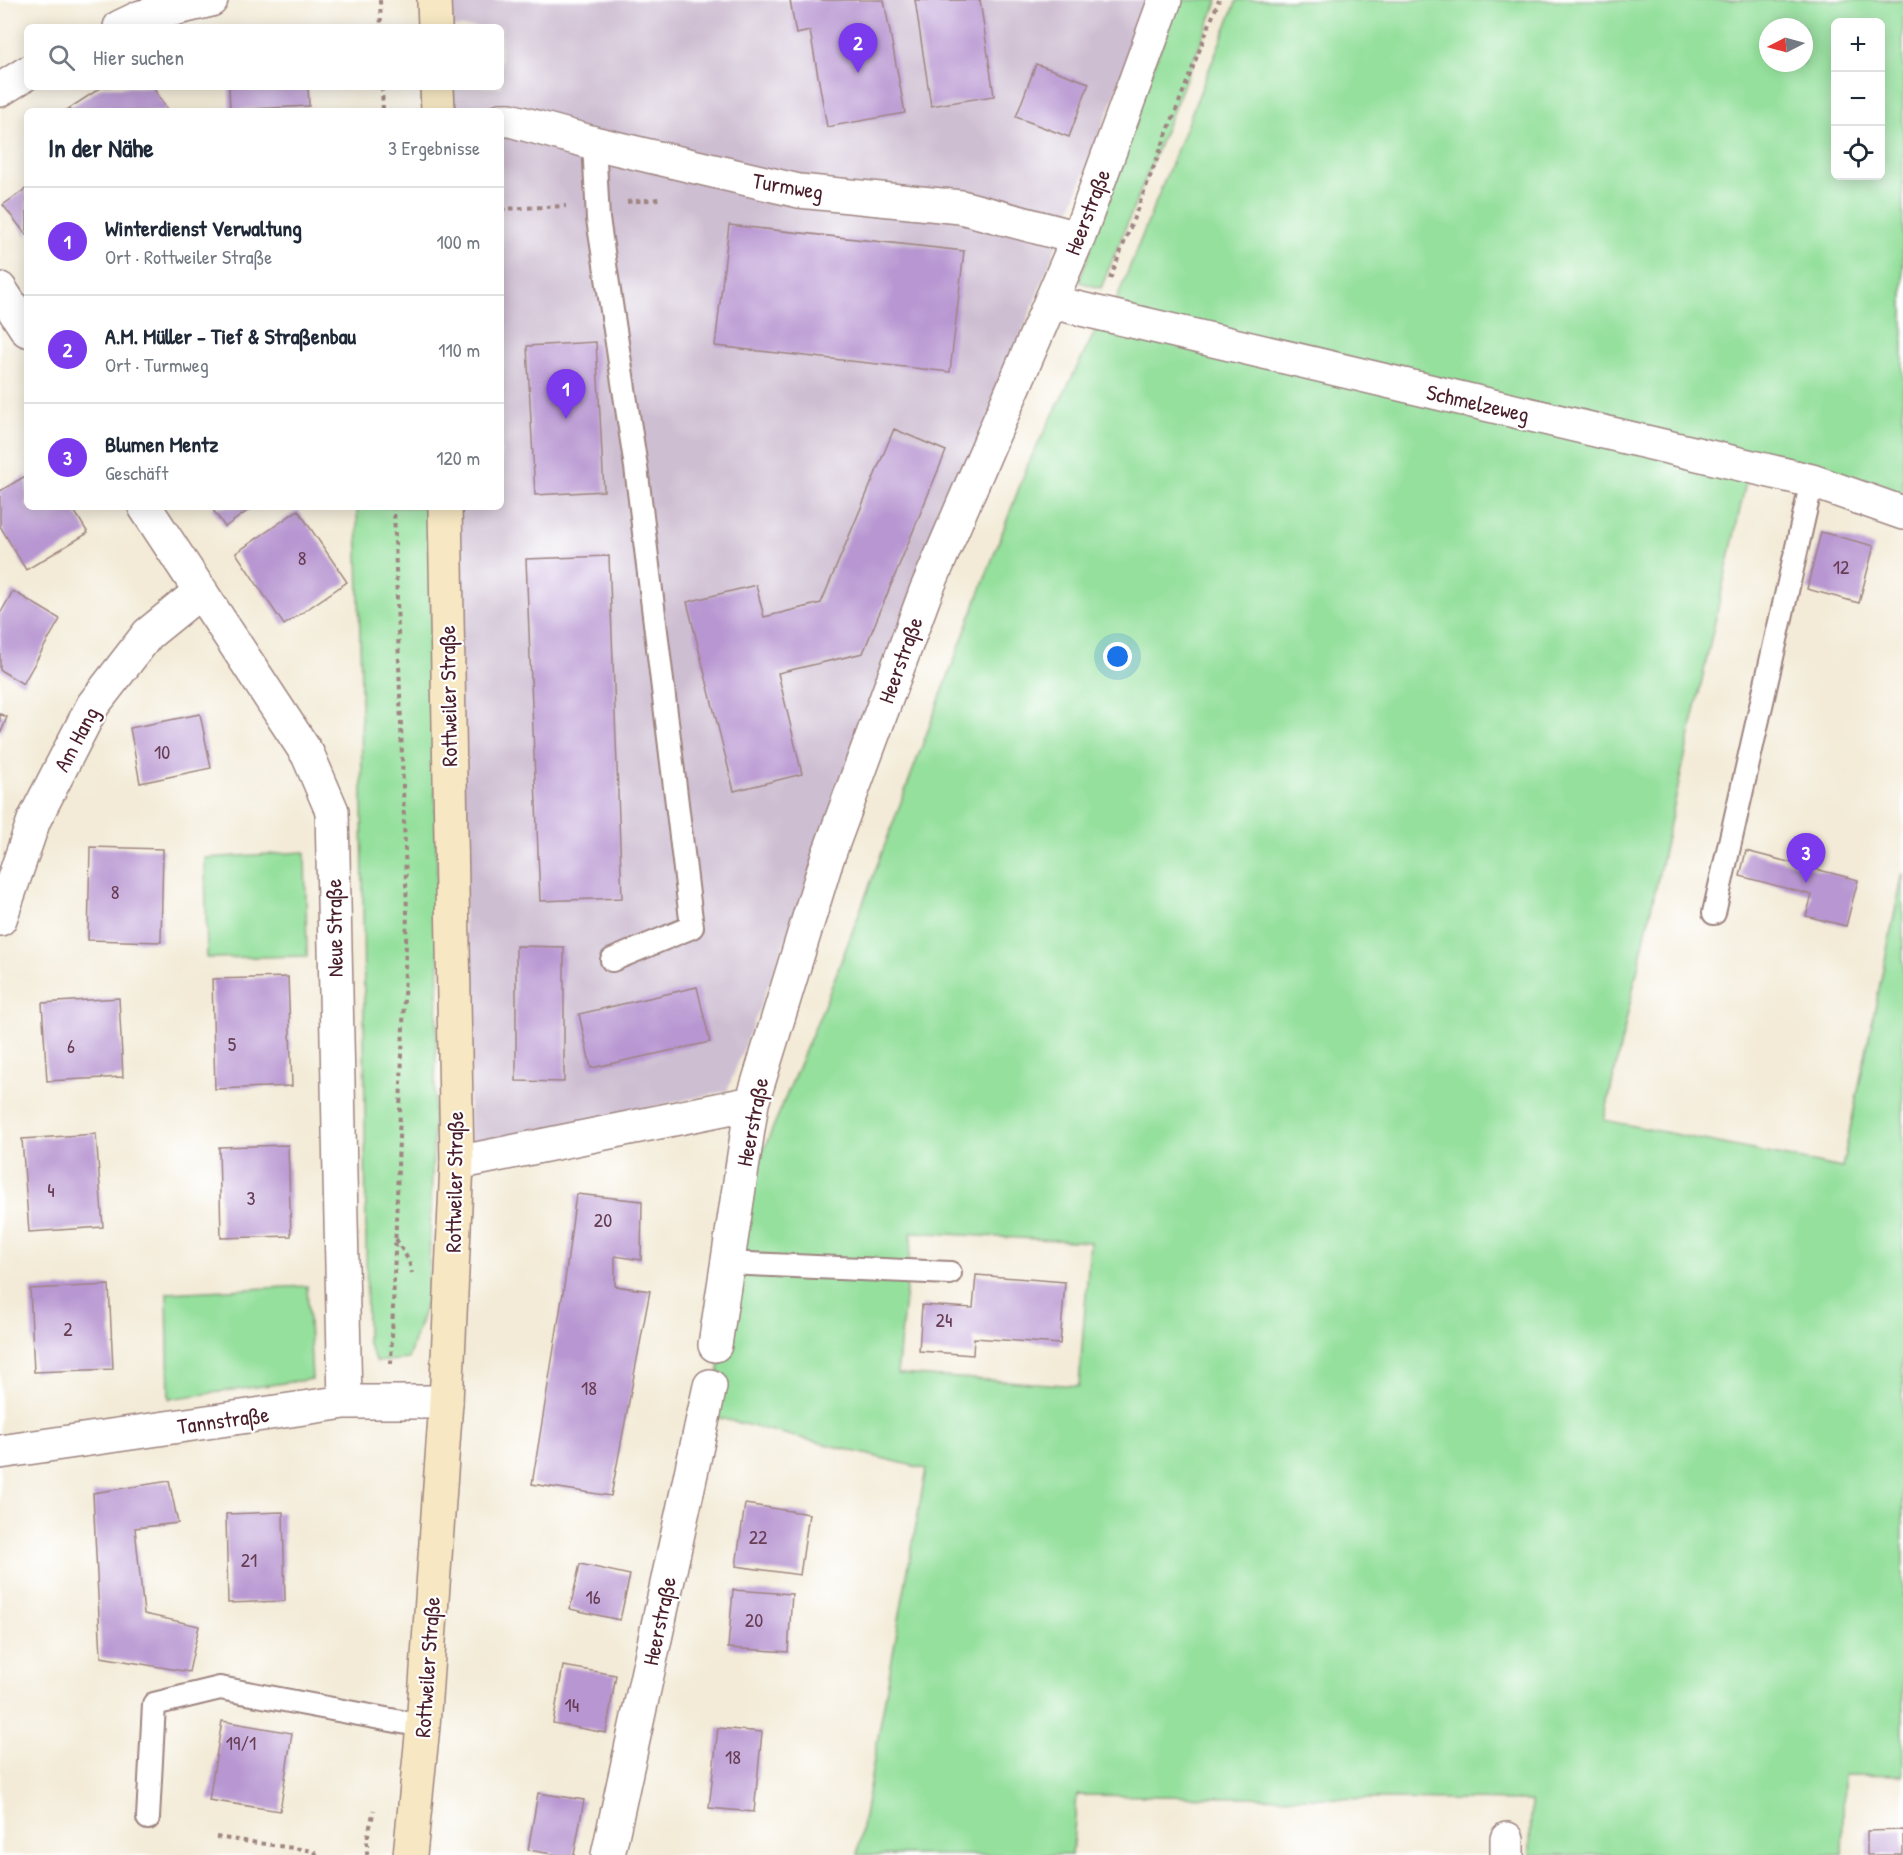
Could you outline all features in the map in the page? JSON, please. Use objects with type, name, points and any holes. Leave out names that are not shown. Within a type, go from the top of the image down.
[{"type":"street","points":[[126,24],[141,16],[211,0]]},
{"type":"street","points":[[434,0],[435,24]]},
{"type":"street","name":"Heerstraße","points":[[715,1345],[752,1103],[827,859],[921,602],[1078,238],[1165,0]]},
{"type":"street","points":[[0,90],[24,75]]},
{"type":"street","points":[[437,90],[438,108]]},
{"type":"street","name":"Turmweg","points":[[504,120],[799,191],[961,207],[1078,238]]},
{"type":"street","points":[[0,289],[24,325]]},
{"type":"street","name":"Schmelzeweg","points":[[1051,302],[1812,482],[1903,513]]},
{"type":"street","name":"Neue Straße","points":[[147,510],[308,755],[332,811],[345,1402]]},
{"type":"street","name":"Rottweiler Straße","points":[[410,1855],[423,1726],[446,1402],[457,1163],[444,510]]},
{"type":"street","name":"Am Hang","points":[[0,919],[34,820],[93,705],[148,634],[201,591]]},
{"type":"street","points":[[457,1163],[752,1103]]},
{"type":"street","name":"Heerstraße","points":[[608,1855],[710,1386]]},
{"type":"street","name":"Tannstraße","points":[[0,1452],[345,1402],[446,1402]]},
{"type":"lane","points":[[594,143],[598,219],[636,467],[692,927],[612,960]]},
{"type":"lane","points":[[1714,913],[1812,482]]},
{"type":"lane","points":[[728,1263],[950,1273]]},
{"type":"lane","points":[[148,1818],[154,1704],[220,1688],[423,1726]]},
{"type":"path","points":[[380,0],[381,24]]},
{"type":"path","points":[[1097,313],[1219,0]]},
{"type":"path","points":[[382,90],[383,108]]},
{"type":"path","points":[[389,1402],[407,913],[394,510]]},
{"type":"path","points":[[216,1837],[314,1851],[317,1855]]},
{"type":"shaded area","points":[[446,0],[1152,0],[727,1091],[470,1146],[454,510],[504,510],[504,108],[448,108],[448,90],[504,90],[504,24],[447,24]]},
{"type":"green space","points":[[1177,0],[1218,0],[1101,288],[1079,282]]},
{"type":"green space","points":[[1237,0],[1903,0],[1903,508],[1112,311]]},
{"type":"green space","points":[[1101,320],[1748,473],[1604,1120],[1842,1168],[1903,873],[1903,1776],[1844,1775],[1842,1855],[1530,1855],[1531,1801],[1077,1795],[1072,1855],[857,1855],[926,1469],[711,1416],[751,1180],[828,996],[1028,464]],"holes":[[[912,1232],[1090,1242],[1079,1386],[897,1374]]]},
{"type":"green space","points":[[357,510],[429,510],[439,964],[428,1297],[408,1359],[376,1362],[367,1341],[361,683]]},
{"type":"green space","points":[[305,852],[307,956],[207,958],[205,858]]},
{"type":"green space","points":[[307,1286],[312,1379],[169,1399],[167,1293]]},
{"type":"building","points":[[790,0],[884,0],[905,113],[827,127],[810,31],[796,34]]},
{"type":"building","points":[[915,0],[980,0],[994,96],[931,106]]},
{"type":"building","points":[[1036,64],[1089,83],[1069,137],[1016,117]]},
{"type":"building","points":[[97,90],[155,90],[166,108],[70,108]]},
{"type":"building","points":[[229,90],[308,90],[309,106],[230,108]]},
{"type":"building","points":[[24,190],[24,232],[3,205]]},
{"type":"building","points":[[729,225],[964,251],[950,372],[715,346]]},
{"type":"building","points":[[596,342],[604,491],[535,495],[527,346]]},
{"type":"building","points":[[894,429],[946,451],[863,653],[778,673],[802,774],[734,791],[687,602],[756,585],[764,617],[821,603]]},
{"type":"building","points":[[24,477],[24,510],[74,510],[88,533],[26,570],[0,526],[0,491]]},
{"type":"building","points":[[213,510],[249,510],[225,527]]},
{"type":"building","points":[[298,510],[347,582],[284,625],[236,553]]},
{"type":"building","points":[[1821,532],[1874,546],[1859,603],[1807,589]]},
{"type":"building","points":[[609,556],[622,898],[540,901],[526,559]]},
{"type":"building","points":[[13,591],[60,619],[23,684],[0,670],[0,614]]},
{"type":"building","points":[[0,714],[7,717],[0,735]]},
{"type":"building","points":[[200,714],[211,768],[140,783],[130,728]]},
{"type":"building","points":[[90,847],[163,849],[161,942],[88,940]]},
{"type":"building","points":[[1746,851],[1858,880],[1846,926],[1806,916],[1812,895],[1740,876]]},
{"type":"building","points":[[516,946],[564,947],[564,1082],[516,1081]]},
{"type":"building","points":[[288,977],[292,1086],[215,1089],[212,979]]},
{"type":"building","points":[[697,987],[710,1042],[591,1068],[579,1014]]},
{"type":"building","points":[[119,998],[123,1077],[47,1081],[42,1003]]},
{"type":"building","points":[[96,1134],[103,1227],[29,1232],[22,1139]]},
{"type":"building","points":[[288,1145],[291,1236],[221,1238],[219,1147]]},
{"type":"building","points":[[576,1194],[642,1201],[641,1260],[615,1256],[615,1286],[650,1291],[611,1496],[532,1484],[565,1280]]},
{"type":"building","points":[[976,1275],[1065,1282],[1060,1344],[974,1338],[973,1355],[919,1351],[922,1305],[973,1308]]},
{"type":"building","points":[[109,1285],[113,1369],[34,1372],[30,1289]]},
{"type":"building","points":[[169,1481],[178,1523],[135,1528],[144,1614],[199,1626],[189,1672],[101,1657],[93,1493]]},
{"type":"building","points":[[745,1504],[809,1514],[800,1575],[736,1566]]},
{"type":"building","points":[[283,1512],[285,1601],[228,1603],[226,1514]]},
{"type":"building","points":[[580,1564],[630,1575],[620,1620],[570,1609]]},
{"type":"building","points":[[733,1590],[792,1594],[788,1652],[728,1648]]},
{"type":"building","points":[[563,1666],[616,1675],[606,1733],[553,1723]]},
{"type":"building","points":[[222,1721],[292,1733],[280,1811],[209,1800]]},
{"type":"building","points":[[718,1728],[762,1732],[754,1812],[709,1808]]},
{"type":"building","points":[[538,1793],[584,1800],[574,1855],[528,1850]]},
{"type":"building","points":[[1903,1830],[1903,1855],[1867,1855],[1867,1831]]},
{"type":"place","name":"A.M. Müller - Tief & Straßenbau","points":[[858,73]]},
{"type":"place","name":"Winterdienst Verwaltung","points":[[566,419]]},
{"type":"place","name":"Blumen Mentz","points":[[1806,883]]}]
